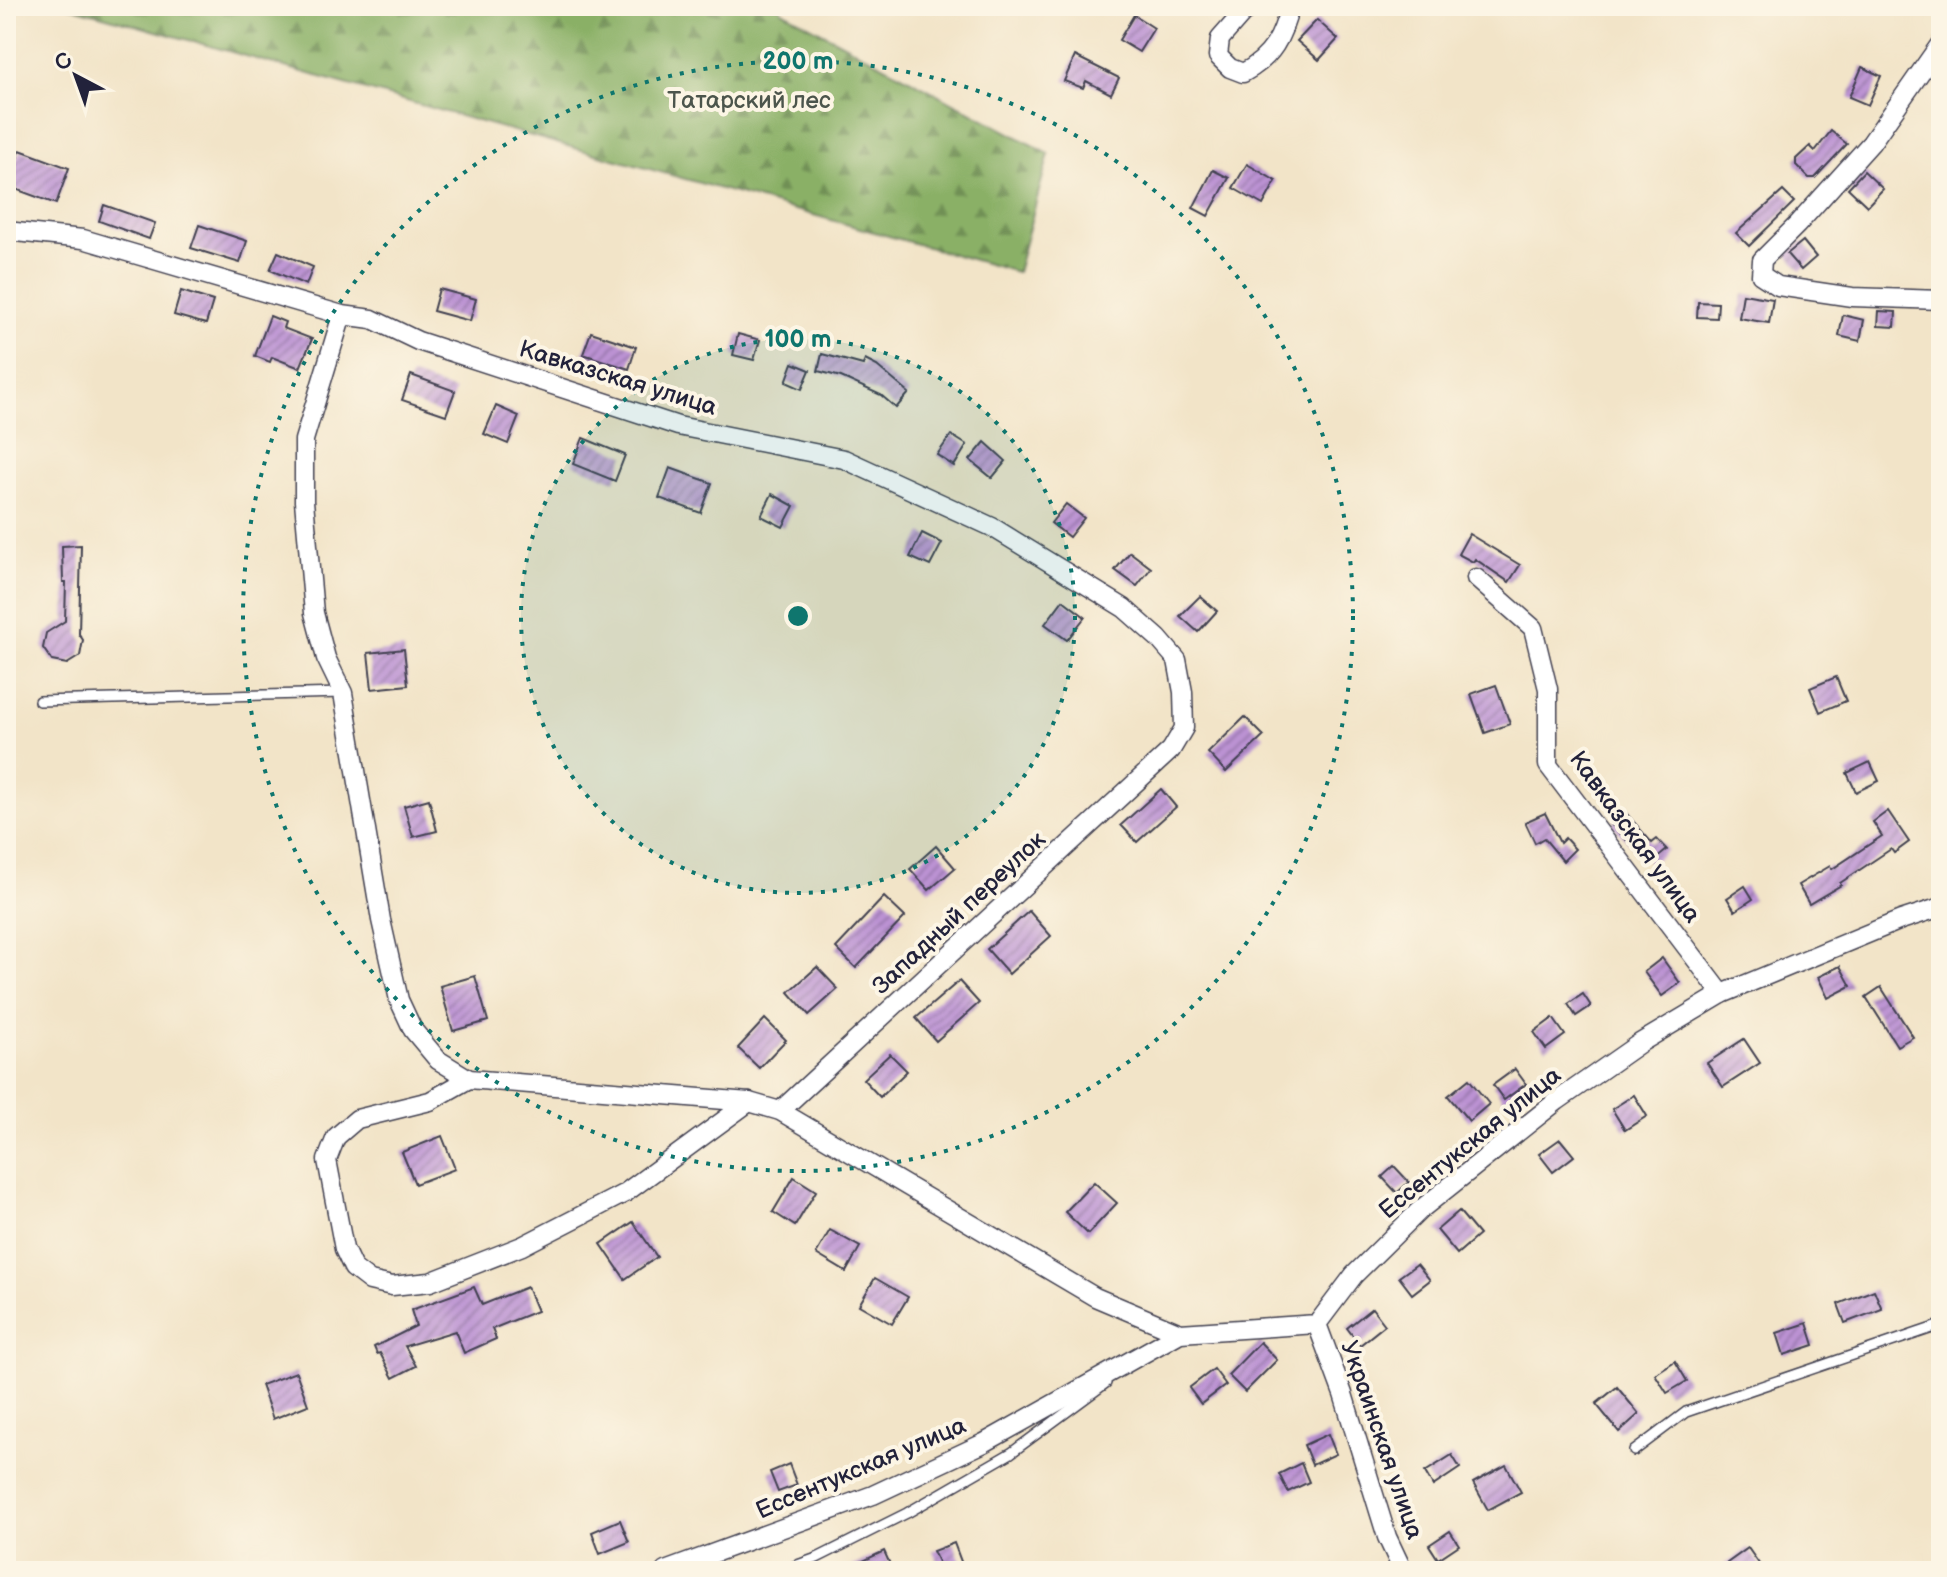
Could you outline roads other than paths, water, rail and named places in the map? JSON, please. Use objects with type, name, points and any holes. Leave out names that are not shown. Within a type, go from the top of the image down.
[{"type":"street","points":[[1249,6],[1220,39],[1218,56],[1230,68],[1243,73],[1262,63],[1283,33],[1290,6]]},
{"type":"street","points":[[1941,43],[1871,143],[1762,260],[1761,275],[1778,286],[1852,297],[1941,300]]},
{"type":"street","name":"Кавказская улица","points":[[6,231],[83,239],[342,315],[372,319],[418,341],[678,426],[844,459],[992,527],[1124,608],[1158,638],[1177,660],[1183,692],[1184,728],[1171,750]]},
{"type":"street","points":[[342,315],[304,440],[304,501],[314,613],[326,658],[343,693],[381,920],[399,1000],[413,1030],[438,1060],[469,1079],[749,1102],[780,1111],[1095,1297],[1180,1333]]},
{"type":"street","name":"Кавказская улица","points":[[1476,578],[1533,628],[1548,689],[1548,765],[1722,994]]},
{"type":"street","name":"Западный переулок","points":[[780,1111],[1171,750]]},
{"type":"street","name":"Ессентукская улица","points":[[665,1571],[695,1566],[873,1495],[984,1443],[1180,1333],[1317,1324],[1354,1275],[1420,1210],[1557,1101],[1640,1043],[1722,994],[1901,920],[1941,907]]},
{"type":"street","points":[[469,1079],[430,1101],[357,1119],[336,1137],[327,1160],[344,1249],[353,1268],[370,1281],[392,1286],[430,1282],[522,1246],[625,1193],[749,1102]]},
{"type":"street","name":"Украинская улица","points":[[1317,1324],[1343,1394],[1387,1537],[1403,1571]]},
{"type":"lane","points":[[39,701],[343,693]]},
{"type":"lane","points":[[1634,1451],[1686,1412],[1941,1325]]},
{"type":"lane","points":[[781,1571],[817,1558],[907,1513],[1011,1453],[1122,1373],[1133,1359]]},
{"type":"park label","name":"Татарский лес","points":[[749,100]]}]
